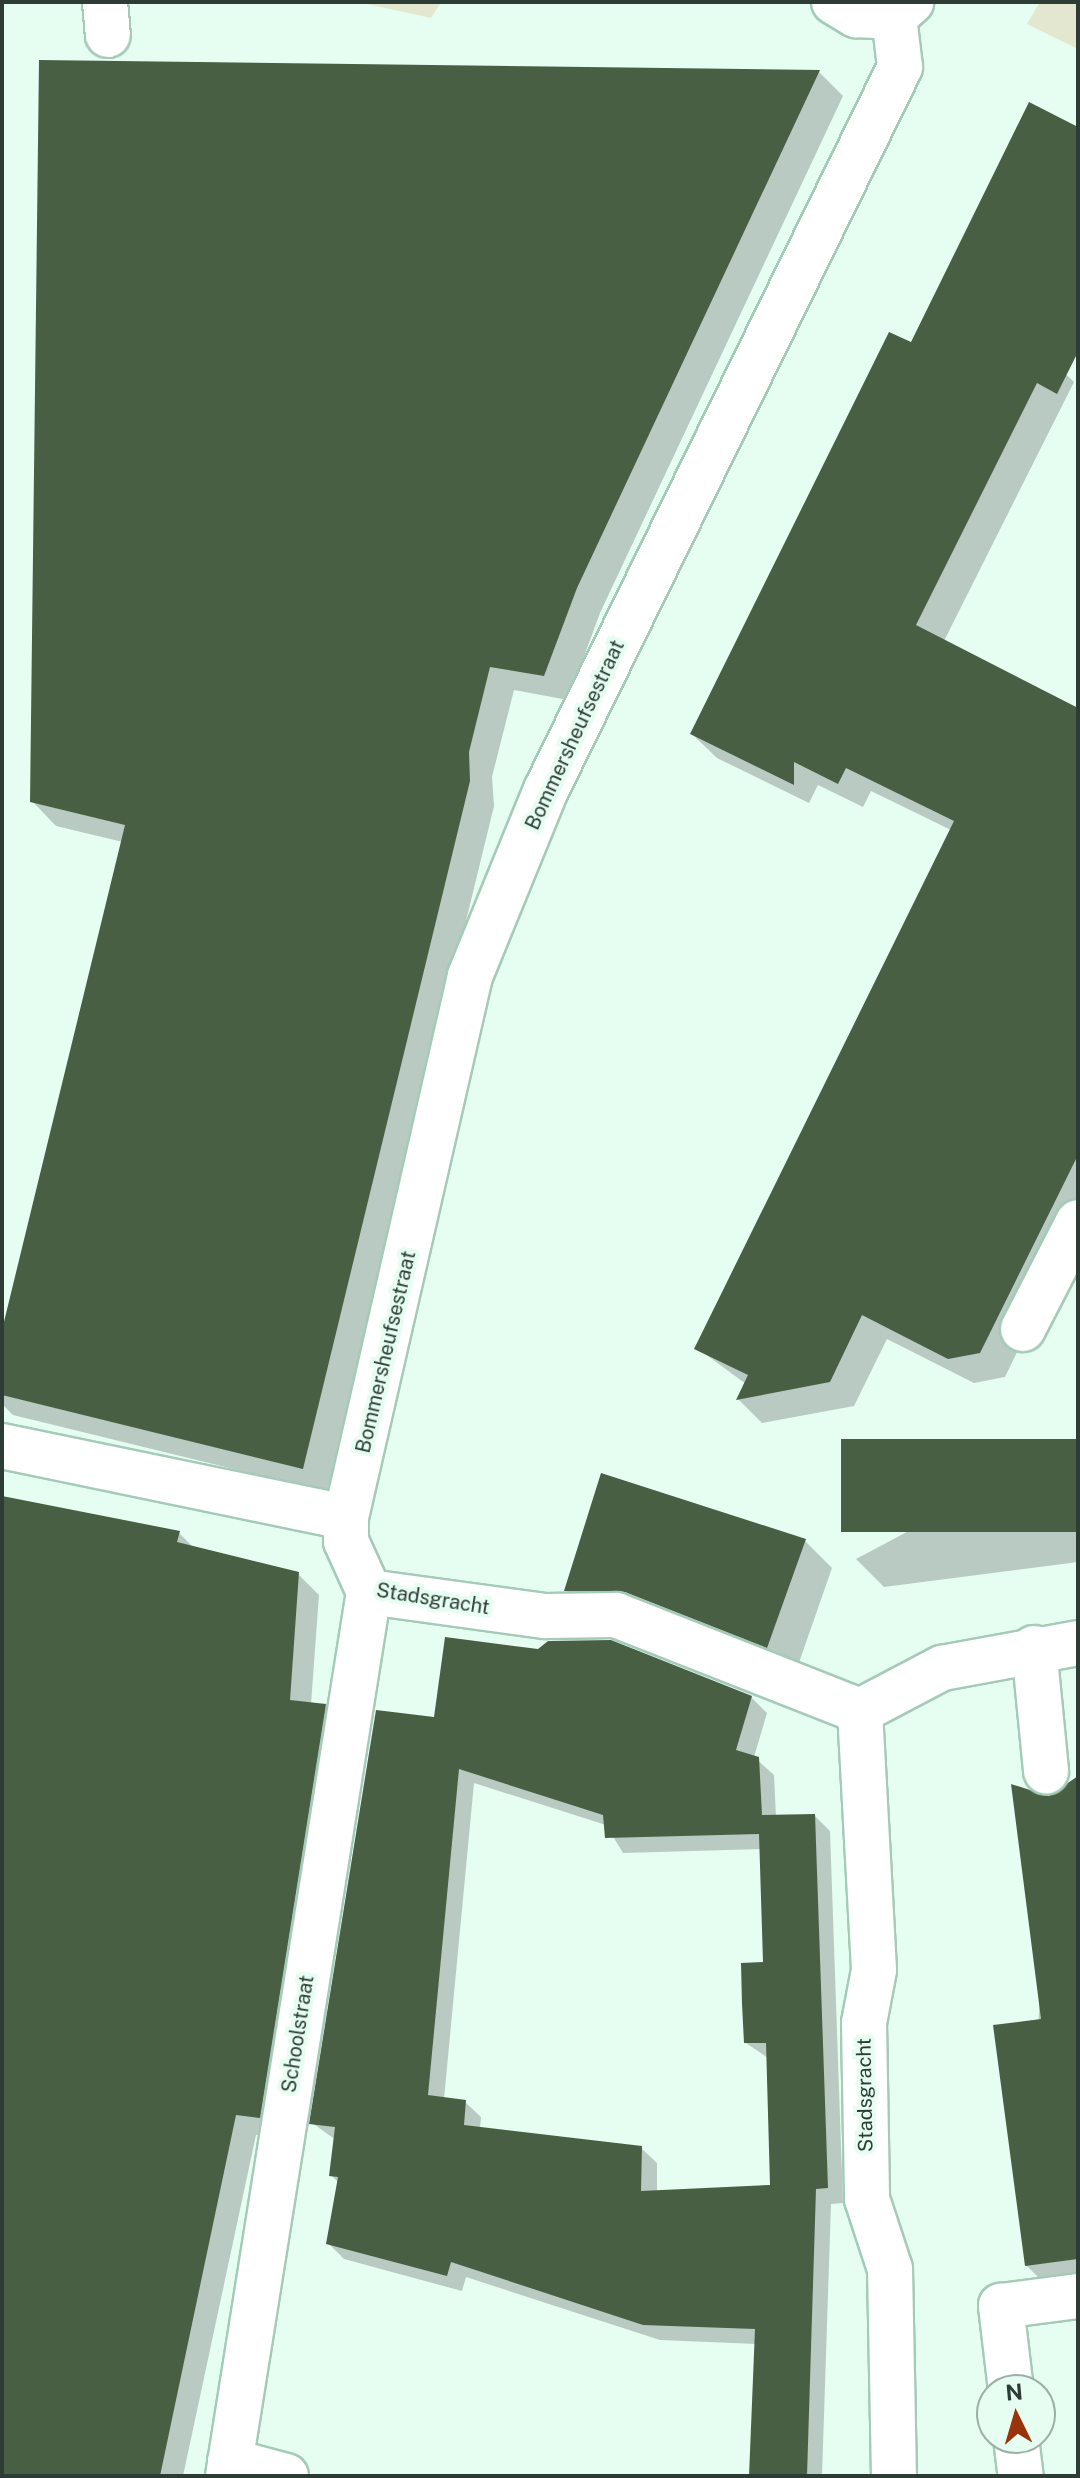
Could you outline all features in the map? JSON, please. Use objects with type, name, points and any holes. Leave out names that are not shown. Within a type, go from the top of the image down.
[{"type":"street","points":[[834,2],[856,15],[902,10]]},
{"type":"street","name":"Bommersheufsestraat","points":[[346,1517],[470,976],[546,790],[900,67],[902,10]]},
{"type":"street","points":[[1023,1329],[1078,1222]]},
{"type":"street","points":[[2,1446],[346,1517]]},
{"type":"street","name":"Stadsgracht","points":[[346,1517],[350,1551],[369,1592],[545,1616],[616,1615],[860,1711],[874,1970],[864,2023],[867,2199],[890,2269],[894,2476]]},
{"type":"street","name":"Schoolstraat","points":[[229,2468],[369,1592]]},
{"type":"street","points":[[860,1711],[942,1668],[1034,1648],[1078,1643]]},
{"type":"street","points":[[1034,1648],[1046,1771]]},
{"type":"street","points":[[1009,2374],[1001,2306],[1078,2296]]},
{"type":"street","points":[[1018,2454],[1021,2476]]},
{"type":"street","points":[[229,2468],[286,2476]]},
{"type":"green space","points":[[358,2],[441,2],[431,18]]},
{"type":"green space","points":[[1040,2],[1078,2],[1078,49],[1027,24]]},
{"type":"building","points":[[39,60],[820,70],[577,588],[544,676],[490,667],[469,752],[470,781],[303,1469],[2,1395],[2,1330],[125,825],[30,802]]},
{"type":"building","points":[[1029,102],[1078,127],[1078,352],[1057,394],[1037,383],[916,625],[1078,708],[1078,1155],[980,1353],[948,1359],[862,1315],[830,1382],[736,1400],[748,1375],[694,1349],[954,821],[846,768],[838,784],[794,762],[794,785],[690,734],[889,332],[911,342]]},
{"type":"building","points":[[841,1439],[1078,1439],[1078,1532],[841,1532]]},
{"type":"building","points":[[601,1473],[806,1539],[767,1648],[625,1592],[564,1591]]},
{"type":"building","points":[[2,1496],[180,1531],[177,1542],[299,1572],[290,1700],[326,1704],[260,2118],[236,2115],[160,2476],[2,2476]]},
{"type":"building","points":[[445,1637],[538,1649],[548,1641],[611,1640],[752,1696],[736,1750],[759,1757],[762,1815],[815,1814],[828,2188],[816,2189],[807,2476],[749,2476],[755,2329],[643,2325],[451,2262],[447,2276],[326,2244],[338,2177],[329,2176],[335,2127],[309,2124],[376,1710],[434,1717]],"holes":[[[459,1769],[603,1815],[605,1838],[759,1834],[763,1962],[741,1963],[742,2004],[744,2043],[766,2043],[770,2185],[641,2191],[642,2146],[464,2125],[466,2100],[428,2095]]]},
{"type":"building","points":[[1078,1776],[1078,2259],[1025,2266],[993,2025],[1041,2019],[1011,1784],[1049,1796]]}]
